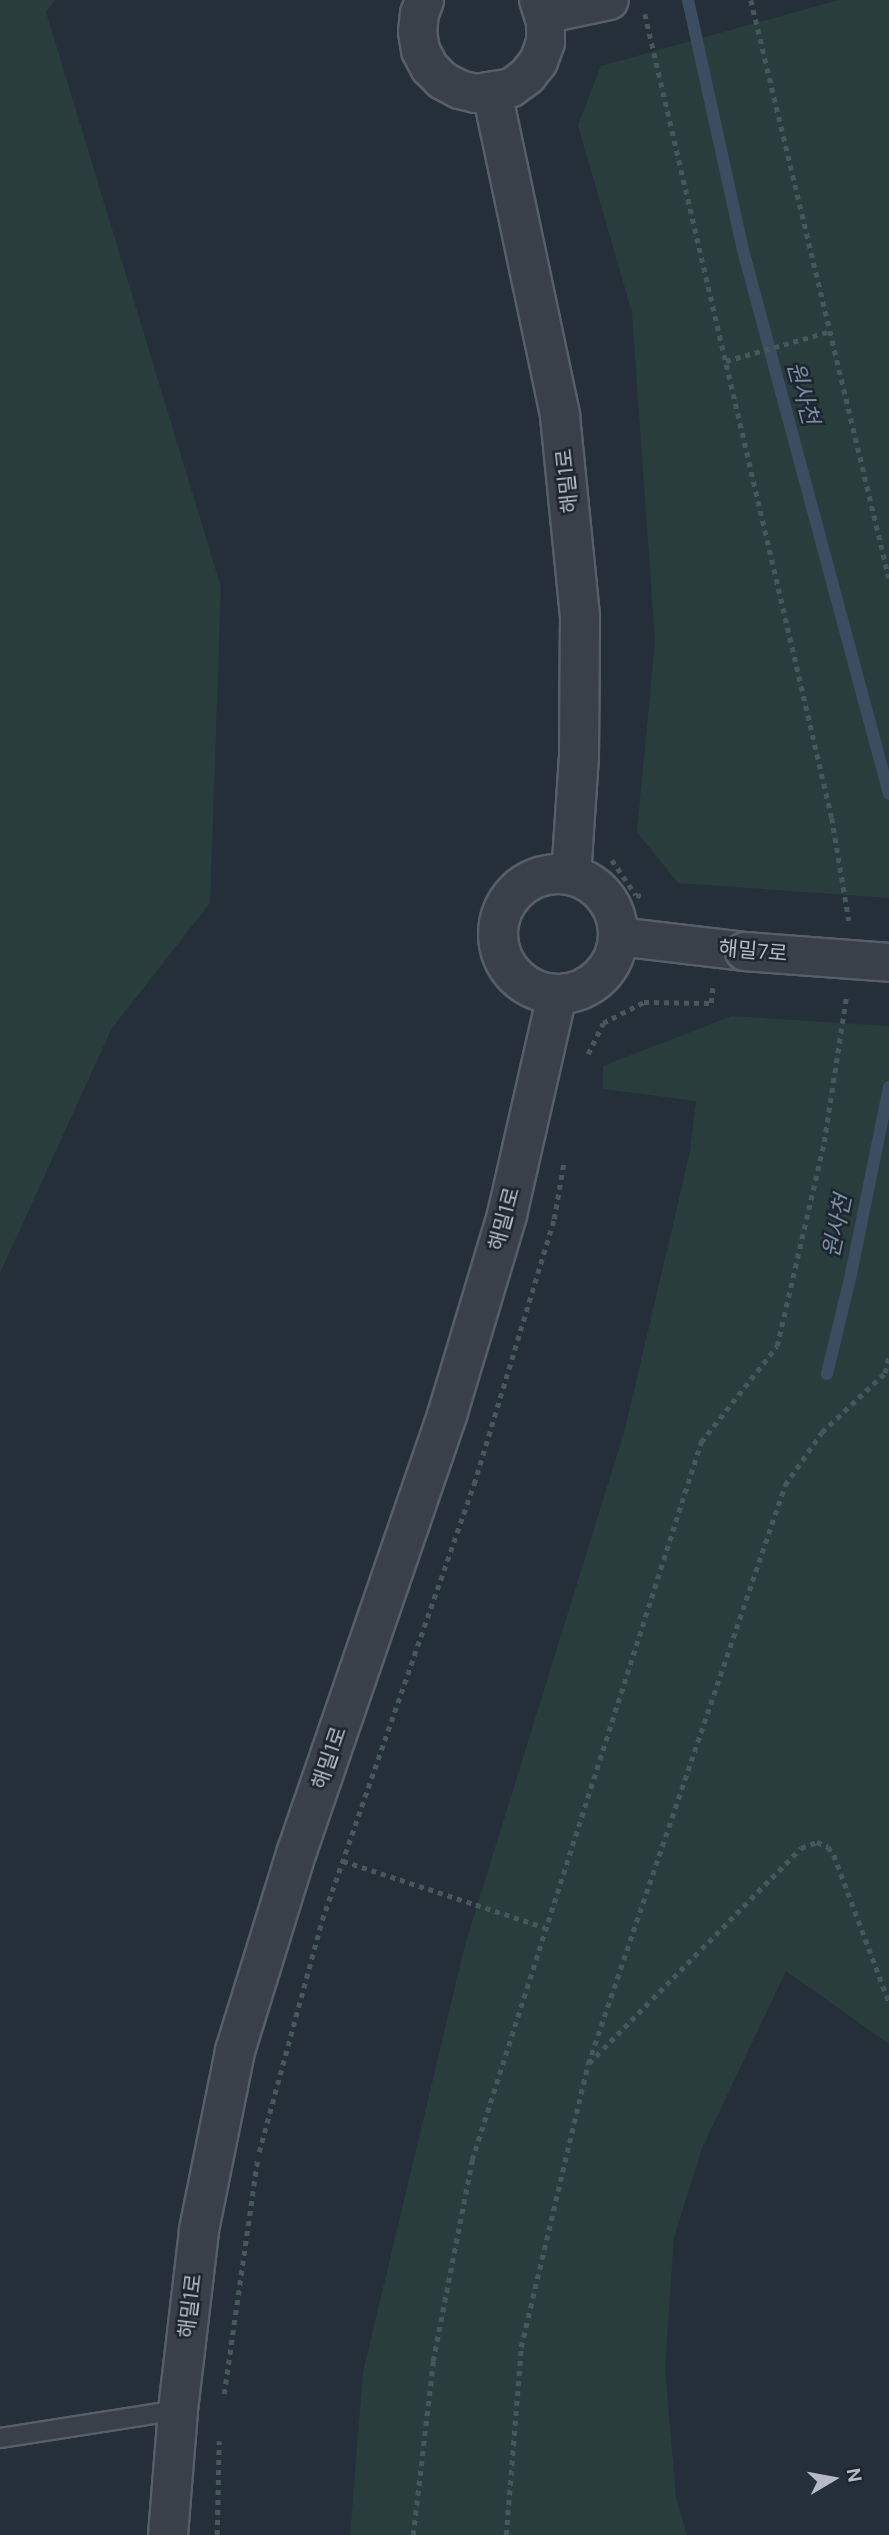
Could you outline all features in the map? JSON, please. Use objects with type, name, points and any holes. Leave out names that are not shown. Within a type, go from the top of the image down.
[{"type":"street","points":[[424,0],[417,31],[420,50],[429,67],[442,80],[459,89],[492,92],[511,87],[526,76],[538,61],[545,42],[541,7],[606,1]]},
{"type":"street","name":"해밀1로","points":[[492,92],[561,416],[580,616],[579,756],[571,875]]},
{"type":"street","points":[[571,875],[590,883],[606,897],[615,915],[618,936],[615,955],[600,978],[576,992],[557,995],[539,992],[523,984],[509,971],[501,955],[499,919],[507,902],[519,888],[544,876],[571,875]]},
{"type":"street","name":"해밀7로","points":[[618,936],[744,951],[889,962]]},
{"type":"street","name":"해밀1로","points":[[169,2535],[177,2410],[199,2230],[235,2051],[297,1851],[448,1412],[507,1215],[557,995]]},
{"type":"lane","points":[[0,2438],[177,2410]]},
{"type":"path","points":[[642,0],[832,818],[850,931]]},
{"type":"path","points":[[751,0],[828,332],[889,578]]},
{"type":"path","points":[[726,361],[828,332]]},
{"type":"path","points":[[413,2535],[433,2361],[472,2160],[544,1927],[701,1442],[776,1346],[824,1142],[847,997]]},
{"type":"path","points":[[506,2535],[521,2347],[588,2064],[785,1485],[821,1432],[885,1373],[889,1354]]},
{"type":"path","points":[[588,2064],[801,1848],[817,1842],[828,1847],[834,1855],[889,2002]]},
{"type":"path","points":[[343,1861],[544,1927]]},
{"type":"shaded area","points":[[0,0],[55,0],[46,12],[221,587],[210,903],[112,1028],[0,1273]]},
{"type":"shaded area","points":[[839,0],[889,0],[889,898],[678,883],[637,832],[655,642],[632,313],[578,125],[601,66]]},
{"type":"shaded area","points":[[732,1016],[889,1026],[889,2044],[786,1971],[702,2148],[674,2237],[665,2367],[676,2498],[687,2535],[350,2535],[363,2372],[465,1945],[625,1429],[690,1152],[696,1101],[603,1089],[603,1066]]},
{"type":"waterway","name":"원사천","points":[[688,0],[743,250],[889,794]]},
{"type":"waterway","name":"원사천","points":[[827,1374],[851,1274],[889,1087]]}]
